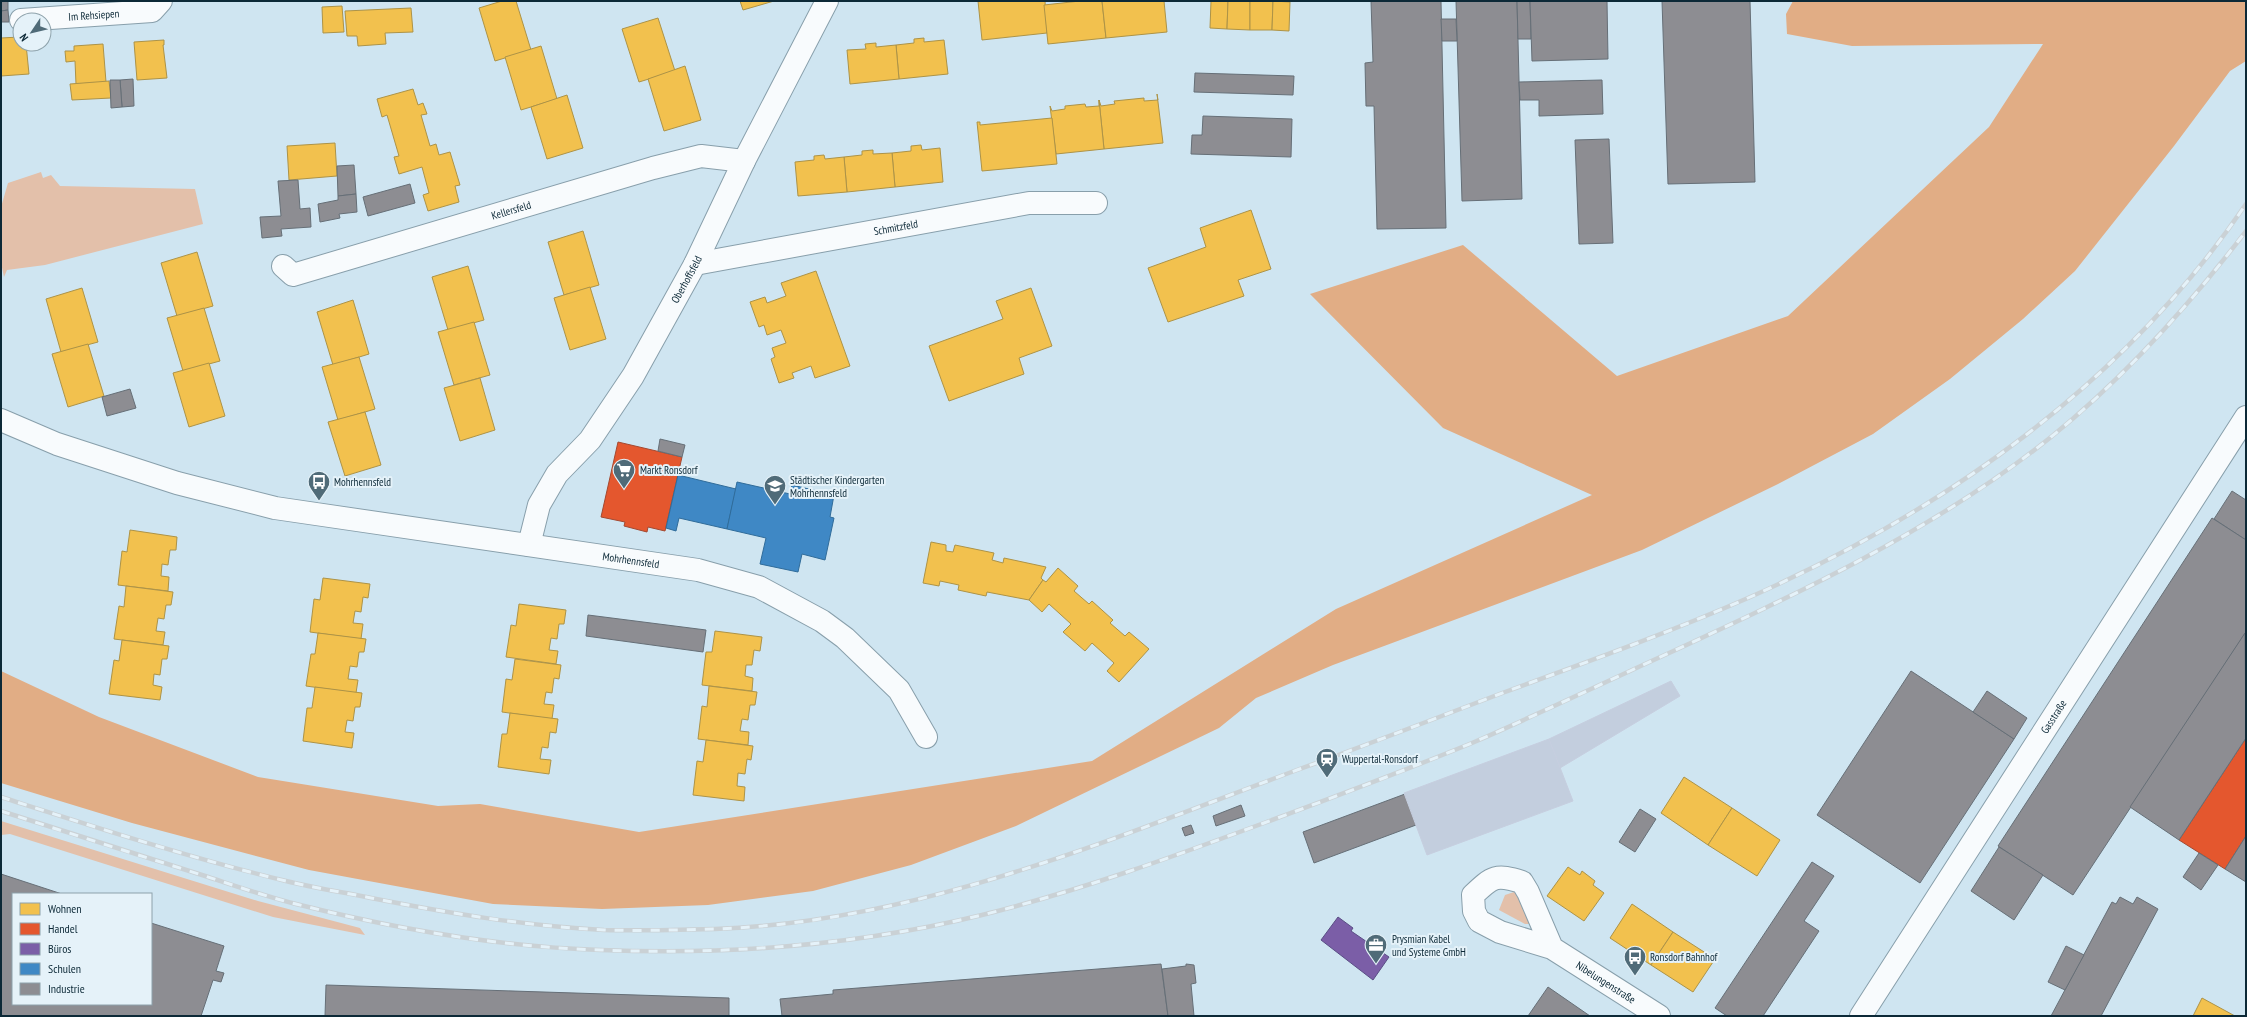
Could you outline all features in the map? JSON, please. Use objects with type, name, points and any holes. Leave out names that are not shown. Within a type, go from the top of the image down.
[{"type":"street","name":"Im Rehsiepen","points":[[52,18],[152,11],[161,1]]},
{"type":"street","name":"Oberhoffsfeld","points":[[529,545],[539,505],[557,474],[590,440],[633,376],[695,264],[744,161],[827,1]]},
{"type":"street","name":"Kellersfeld","points":[[283,266],[293,275],[653,168],[701,156],[744,161]]},
{"type":"street","name":"Schmitzfeld","points":[[695,264],[1028,203],[1096,203]]},
{"type":"street","name":"Gasstraße","points":[[1861,1016],[2246,417]]},
{"type":"street","name":"Mohrhennsfeld","points":[[1,420],[57,444],[155,476],[275,508],[318,516],[698,570],[759,587],[822,621],[845,638],[899,690],[926,737]]},
{"type":"street","name":"Nibelungenstraße","points":[[1552,948],[1659,1016]]},
{"type":"shaded area","points":[[1793,1],[2246,1],[2246,61],[2230,71],[2174,146],[2075,271],[2023,319],[1950,379],[1873,434],[1776,485],[1642,550],[1333,665],[1256,698],[1219,728],[1016,826],[911,865],[813,891],[708,905],[602,909],[493,904],[309,870],[132,823],[1,783],[1,671],[99,717],[258,777],[438,806],[480,804],[639,832],[1092,761],[1336,609],[1592,495],[1443,428],[1310,294],[1463,245],[1617,376],[1788,316],[1989,127],[2043,44],[1852,46],[1787,34],[1786,14]]},
{"type":"shaded area","points":[[41,172],[43,178],[51,175],[60,186],[195,189],[203,224],[45,265],[7,270],[4,277],[1,263],[1,207],[8,183]]},
{"type":"shaded area","points":[[1,821],[258,901],[360,928],[365,935],[273,917],[10,834],[1,835]]},
{"type":"shaded area","points":[[1514,892],[1519,895],[1530,924],[1525,924],[1499,910],[1505,895]]},
{"type":"building: Wohnen","points":[[502,1],[516,1],[531,50],[495,61],[479,8]]},
{"type":"building: Wohnen","points":[[740,1],[774,1],[743,10]]},
{"type":"building: Wohnen","points":[[978,1],[1045,1],[1047,33],[982,40]]},
{"type":"building: Wohnen","points":[[1080,1],[1102,1],[1106,38],[1048,44],[1044,5]]},
{"type":"building: Wohnen","points":[[1102,1],[1164,1],[1167,32],[1106,38]]},
{"type":"building: Wohnen","points":[[1211,1],[1228,1],[1227,29],[1210,28]]},
{"type":"building: Wohnen","points":[[1228,1],[1250,1],[1250,30],[1227,29]]},
{"type":"building: Wohnen","points":[[1250,1],[1273,1],[1272,30],[1250,30]]},
{"type":"building: Wohnen","points":[[1273,1],[1290,2],[1289,31],[1272,30]]},
{"type":"building: Wohnen","points":[[342,6],[344,32],[323,33],[322,7]]},
{"type":"building: Wohnen","points":[[411,8],[413,32],[385,33],[386,44],[358,46],[357,36],[347,36],[345,11]]},
{"type":"building: Wohnen","points":[[658,18],[675,71],[639,82],[622,29]]},
{"type":"building: Wohnen","points":[[12,37],[12,52],[27,52],[29,74],[1,76],[1,38]]},
{"type":"building: Wohnen","points":[[924,38],[924,42],[944,40],[948,74],[899,79],[896,45],[914,43],[914,39]]},
{"type":"building: Wohnen","points":[[164,40],[163,45],[167,78],[137,80],[134,42]]},
{"type":"building: Wohnen","points":[[876,43],[876,47],[896,45],[899,79],[850,84],[847,50],[866,49],[865,44]]},
{"type":"building: Wohnen","points":[[103,44],[106,82],[76,84],[75,61],[66,62],[65,51],[74,51],[74,46]]},
{"type":"building: Wohnen","points":[[541,46],[557,99],[521,110],[505,57]]},
{"type":"building: Wohnen","points":[[685,66],[701,120],[664,131],[648,79]]},
{"type":"building: Wohnen","points":[[109,81],[111,98],[72,100],[70,84]]},
{"type":"building: Wohnen","points":[[413,89],[418,105],[423,103],[427,114],[421,115],[430,146],[436,144],[439,155],[450,152],[460,185],[455,186],[459,202],[428,211],[423,195],[429,193],[422,167],[399,174],[394,157],[399,156],[387,115],[382,117],[377,99]]},
{"type":"building: Wohnen","points":[[567,95],[583,148],[547,159],[531,107]]},
{"type":"building: Wohnen","points":[[1144,98],[1144,101],[1158,100],[1163,143],[1104,149],[1099,100],[1101,106],[1115,104],[1114,101]]},
{"type":"building: Wohnen","points":[[1099,100],[1104,149],[1056,154],[1050,106],[1052,111],[1065,109],[1065,106],[1085,104],[1086,107],[1099,106]]},
{"type":"building: Wohnen","points":[[1052,118],[1057,164],[982,171],[977,122],[980,122],[980,125]]},
{"type":"building: Wohnen","points":[[335,143],[337,176],[289,180],[287,146]]},
{"type":"building: Wohnen","points":[[921,145],[922,150],[940,148],[943,182],[895,187],[892,153],[911,151],[911,146]]},
{"type":"building: Wohnen","points":[[873,150],[873,154],[892,153],[895,187],[847,192],[844,157],[862,155],[862,151]]},
{"type":"building: Wohnen","points":[[824,155],[825,159],[844,157],[847,192],[798,196],[795,162],[814,160],[814,156]]},
{"type":"building: Wohnen","points":[[1251,210],[1271,269],[1238,280],[1244,296],[1168,322],[1148,268],[1206,247],[1200,228]]},
{"type":"building: Wohnen","points":[[583,231],[599,285],[564,295],[548,242]]},
{"type":"building: Wohnen","points":[[197,252],[213,306],[177,316],[161,263]]},
{"type":"building: Wohnen","points":[[468,266],[484,320],[448,330],[432,277]]},
{"type":"building: Wohnen","points":[[816,271],[850,366],[815,378],[811,366],[792,373],[794,378],[779,383],[771,359],[775,357],[772,348],[786,343],[781,330],[767,335],[764,325],[759,327],[750,302],[765,297],[767,303],[786,296],[781,283]]},
{"type":"building: Wohnen","points":[[590,287],[606,339],[570,350],[554,298]]},
{"type":"building: Wohnen","points":[[82,288],[98,342],[61,352],[46,299]]},
{"type":"building: Wohnen","points":[[1031,288],[1052,346],[1019,358],[1024,374],[949,401],[929,346],[1003,319],[996,301]]},
{"type":"building: Wohnen","points":[[353,300],[369,354],[333,365],[317,312]]},
{"type":"building: Wohnen","points":[[204,308],[220,361],[183,371],[167,318]]},
{"type":"building: Wohnen","points":[[474,322],[490,375],[454,385],[438,332]]},
{"type":"building: Wohnen","points":[[88,344],[104,396],[68,407],[52,354]]},
{"type":"building: Wohnen","points":[[359,357],[375,409],[338,420],[322,367]]},
{"type":"building: Wohnen","points":[[209,363],[225,416],[189,427],[173,373]]},
{"type":"building: Wohnen","points":[[480,378],[495,430],[460,441],[444,388]]},
{"type":"building: Wohnen","points":[[365,412],[381,465],[345,476],[328,422]]},
{"type":"building: Wohnen","points":[[130,530],[177,537],[176,550],[170,550],[168,565],[162,564],[161,576],[169,577],[168,591],[118,585],[122,551],[127,552]]},
{"type":"building: Wohnen","points":[[931,542],[946,545],[946,551],[953,552],[955,545],[994,553],[992,560],[1003,563],[1004,558],[1046,567],[1041,578],[1043,580],[1029,600],[987,592],[986,596],[958,590],[959,585],[940,581],[939,586],[923,583]]},
{"type":"building: Wohnen","points":[[1058,568],[1078,586],[1074,591],[1089,604],[1092,601],[1113,620],[1110,623],[1125,636],[1129,632],[1149,649],[1119,682],[1107,671],[1114,663],[1092,643],[1085,651],[1063,632],[1071,624],[1049,604],[1042,612],[1029,600],[1043,580],[1046,582]]},
{"type":"building: Wohnen","points":[[323,578],[370,584],[368,598],[363,597],[361,612],[355,611],[353,623],[363,624],[361,639],[310,632],[314,599],[320,600]]},
{"type":"building: Wohnen","points":[[126,586],[173,592],[171,605],[166,605],[164,619],[158,618],[156,631],[165,632],[163,645],[114,639],[119,606],[124,607]]},
{"type":"building: Wohnen","points":[[519,604],[566,610],[564,624],[559,624],[557,639],[551,638],[549,650],[558,651],[556,664],[506,657],[511,625],[516,626]]},
{"type":"building: Wohnen","points":[[715,631],[762,637],[760,651],[754,650],[752,665],[746,665],[745,676],[753,678],[752,691],[702,685],[706,652],[712,652]]},
{"type":"building: Wohnen","points":[[318,633],[366,639],[364,652],[359,652],[357,667],[350,666],[348,679],[358,680],[356,693],[306,686],[311,654],[315,654]]},
{"type":"building: Wohnen","points":[[122,640],[169,646],[167,659],[162,659],[160,675],[154,674],[153,685],[162,687],[160,700],[109,694],[114,660],[119,661]]},
{"type":"building: Wohnen","points":[[515,659],[561,665],[559,679],[554,678],[552,693],[546,692],[544,704],[554,705],[552,719],[502,712],[506,679],[512,680]]},
{"type":"building: Wohnen","points":[[709,686],[757,692],[755,705],[750,705],[748,720],[742,719],[740,731],[749,732],[748,745],[698,739],[702,706],[707,707]]},
{"type":"building: Wohnen","points":[[315,687],[362,693],[360,707],[355,707],[353,721],[347,720],[345,732],[354,733],[352,748],[303,741],[307,708],[312,708]]},
{"type":"building: Wohnen","points":[[510,713],[558,719],[556,733],[550,732],[548,748],[542,747],[540,759],[551,760],[549,774],[498,767],[502,734],[507,734]]},
{"type":"building: Wohnen","points":[[706,740],[753,746],[751,760],[747,759],[745,774],[738,773],[737,786],[745,787],[744,801],[693,795],[697,761],[703,762]]},
{"type":"building: Wohnen","points":[[1684,777],[1732,808],[1708,845],[1661,813]]},
{"type":"building: Wohnen","points":[[1732,808],[1780,840],[1757,876],[1708,845]]},
{"type":"building: Wohnen","points":[[1568,867],[1580,875],[1582,871],[1595,881],[1593,885],[1604,893],[1584,921],[1547,896]]},
{"type":"building: Wohnen","points":[[1632,904],[1673,932],[1651,965],[1610,938]]},
{"type":"building: Wohnen","points":[[1673,932],[1715,959],[1693,992],[1651,965]]},
{"type":"building: Wohnen","points":[[2202,998],[2235,1016],[2193,1016]]},
{"type":"building: Handel","points":[[618,442],[682,457],[665,531],[648,527],[647,532],[624,526],[625,522],[601,517]]},
{"type":"building: Handel","points":[[2246,738],[2246,836],[2225,869],[2179,840]]},
{"type":"building: Büros","points":[[1338,917],[1353,928],[1351,931],[1389,957],[1373,980],[1321,940]]},
{"type":"building: Schulen","points":[[678,475],[736,489],[727,529],[679,518],[676,531],[666,528]]},
{"type":"building: Schulen","points":[[737,482],[790,494],[792,485],[834,495],[830,517],[834,518],[825,560],[802,554],[798,572],[760,564],[766,538],[727,529]]},
{"type":"building: Industrie","points":[[1,1],[8,1],[8,10],[1,11]]},
{"type":"building: Industrie","points":[[1371,1],[1441,1],[1446,228],[1377,229],[1374,106],[1366,106],[1365,63],[1373,62]]},
{"type":"building: Industrie","points":[[1456,1],[1517,1],[1522,199],[1462,201]]},
{"type":"building: Industrie","points":[[1517,1],[1530,1],[1531,39],[1518,39]]},
{"type":"building: Industrie","points":[[1530,1],[1607,1],[1608,59],[1532,61]]},
{"type":"building: Industrie","points":[[1662,1],[1750,1],[1755,182],[1668,184]]},
{"type":"building: Industrie","points":[[8,10],[9,22],[1,22],[1,11]]},
{"type":"building: Industrie","points":[[1441,19],[1456,19],[1457,41],[1442,41]]},
{"type":"building: Industrie","points":[[1195,73],[1294,76],[1293,95],[1194,92]]},
{"type":"building: Industrie","points":[[133,79],[134,106],[122,107],[120,80]]},
{"type":"building: Industrie","points":[[110,80],[120,80],[122,107],[111,108]]},
{"type":"building: Industrie","points":[[1602,80],[1603,114],[1539,116],[1539,100],[1520,100],[1519,82]]},
{"type":"building: Industrie","points":[[1203,116],[1292,119],[1291,157],[1191,154],[1192,135],[1202,135]]},
{"type":"building: Industrie","points":[[1609,139],[1613,243],[1579,244],[1575,140]]},
{"type":"building: Industrie","points":[[354,165],[356,194],[338,196],[337,166]]},
{"type":"building: Industrie","points":[[298,180],[300,209],[310,208],[311,227],[281,229],[282,236],[262,238],[260,217],[281,216],[278,181]]},
{"type":"building: Industrie","points":[[410,184],[415,203],[368,216],[363,197]]},
{"type":"building: Industrie","points":[[356,194],[357,212],[339,214],[340,218],[320,222],[318,204],[338,200],[338,196]]},
{"type":"building: Industrie","points":[[130,389],[136,408],[107,416],[102,397]]},
{"type":"building: Industrie","points":[[660,439],[685,445],[682,457],[658,451]]},
{"type":"building: Industrie","points":[[2232,491],[2246,500],[2246,540],[2214,519]]},
{"type":"building: Industrie","points":[[2212,518],[2246,540],[2246,632],[2073,895],[1998,846]]},
{"type":"building: Industrie","points":[[588,615],[706,630],[703,652],[586,636]]},
{"type":"building: Industrie","points":[[2245,633],[2246,738],[2179,840],[2130,807]]},
{"type":"building: Industrie","points":[[1911,671],[2014,739],[1920,883],[1817,815]]},
{"type":"building: Industrie","points":[[1987,691],[2027,718],[2014,739],[1973,712]]},
{"type":"building: Industrie","points":[[1405,794],[1416,825],[1314,863],[1303,832]]},
{"type":"building: Industrie","points":[[1241,805],[1245,816],[1216,826],[1213,816]]},
{"type":"building: Industrie","points":[[1640,809],[1656,819],[1635,852],[1619,842]]},
{"type":"building: Industrie","points":[[1191,825],[1194,833],[1185,836],[1182,828]]},
{"type":"building: Industrie","points":[[2246,836],[2246,882],[2225,869]]},
{"type":"building: Industrie","points":[[1999,847],[2043,875],[2014,920],[1971,891]]},
{"type":"building: Industrie","points":[[2199,853],[2218,865],[2201,890],[2183,877]]},
{"type":"building: Industrie","points":[[1812,862],[1834,876],[1804,921],[1819,931],[1763,1016],[1727,1016],[1715,1008]]},
{"type":"building: Industrie","points":[[1,874],[59,893],[12,893],[12,1005],[152,1005],[152,923],[224,946],[216,971],[224,973],[221,982],[213,980],[201,1016],[1,1016]]},
{"type":"building: Industrie","points":[[2120,897],[2133,904],[2137,897],[2158,909],[2101,1016],[2051,1016],[2112,902],[2116,904]]},
{"type":"building: Industrie","points":[[2066,946],[2084,955],[2065,990],[2048,982]]},
{"type":"building: Industrie","points":[[1161,964],[1168,1016],[782,1016],[780,999],[833,994],[833,990]]},
{"type":"building: Industrie","points":[[1186,964],[1194,965],[1196,983],[1191,984],[1194,1016],[1168,1016],[1162,969],[1186,966]]},
{"type":"building: Industrie","points":[[326,985],[729,998],[729,1016],[325,1016]]},
{"type":"building: Industrie","points":[[1548,987],[1590,1016],[1528,1016]]},
{"type":"building: Sonstige","points":[[1671,681],[1680,696],[1560,768],[1549,739]]},
{"type":"building: Sonstige","points":[[1549,739],[1573,801],[1427,855],[1404,793]]},
{"type":"railway","points":[[1,797],[178,852],[250,872],[297,883],[458,914],[574,928],[604,930],[715,929],[791,923],[865,911],[939,894],[1012,873],[1084,849],[1597,658],[1718,611],[1821,563],[1891,525],[1960,483],[2025,436],[2086,385],[2144,329],[2198,269],[2246,204]]},
{"type":"railway","points":[[1,811],[272,898],[410,929],[486,941],[524,945],[601,950],[649,951],[697,951],[793,946],[888,934],[936,925],[1018,906],[1160,861],[1395,774],[1472,743],[1685,646],[1794,594],[1901,538],[1952,507],[2003,473],[2051,437],[2105,390],[2178,314],[2246,231]]},
{"type":"place","name":"Markt Ronsdorf","points":[[624,490]]},
{"type":"place","name":"Mohrhennsfeld","points":[[319,502]]},
{"type":"place","name":"Städtischer Kindergarten Mohrhennsfeld","points":[[775,506]]},
{"type":"place","name":"Wuppertal-Ronsdorf","points":[[1327,778]]},
{"type":"place","name":"Prysmian Kabel und Systeme GmbH","points":[[1376,964]]},
{"type":"place","name":"Ronsdorf Bahnhof","points":[[1635,976]]}]
